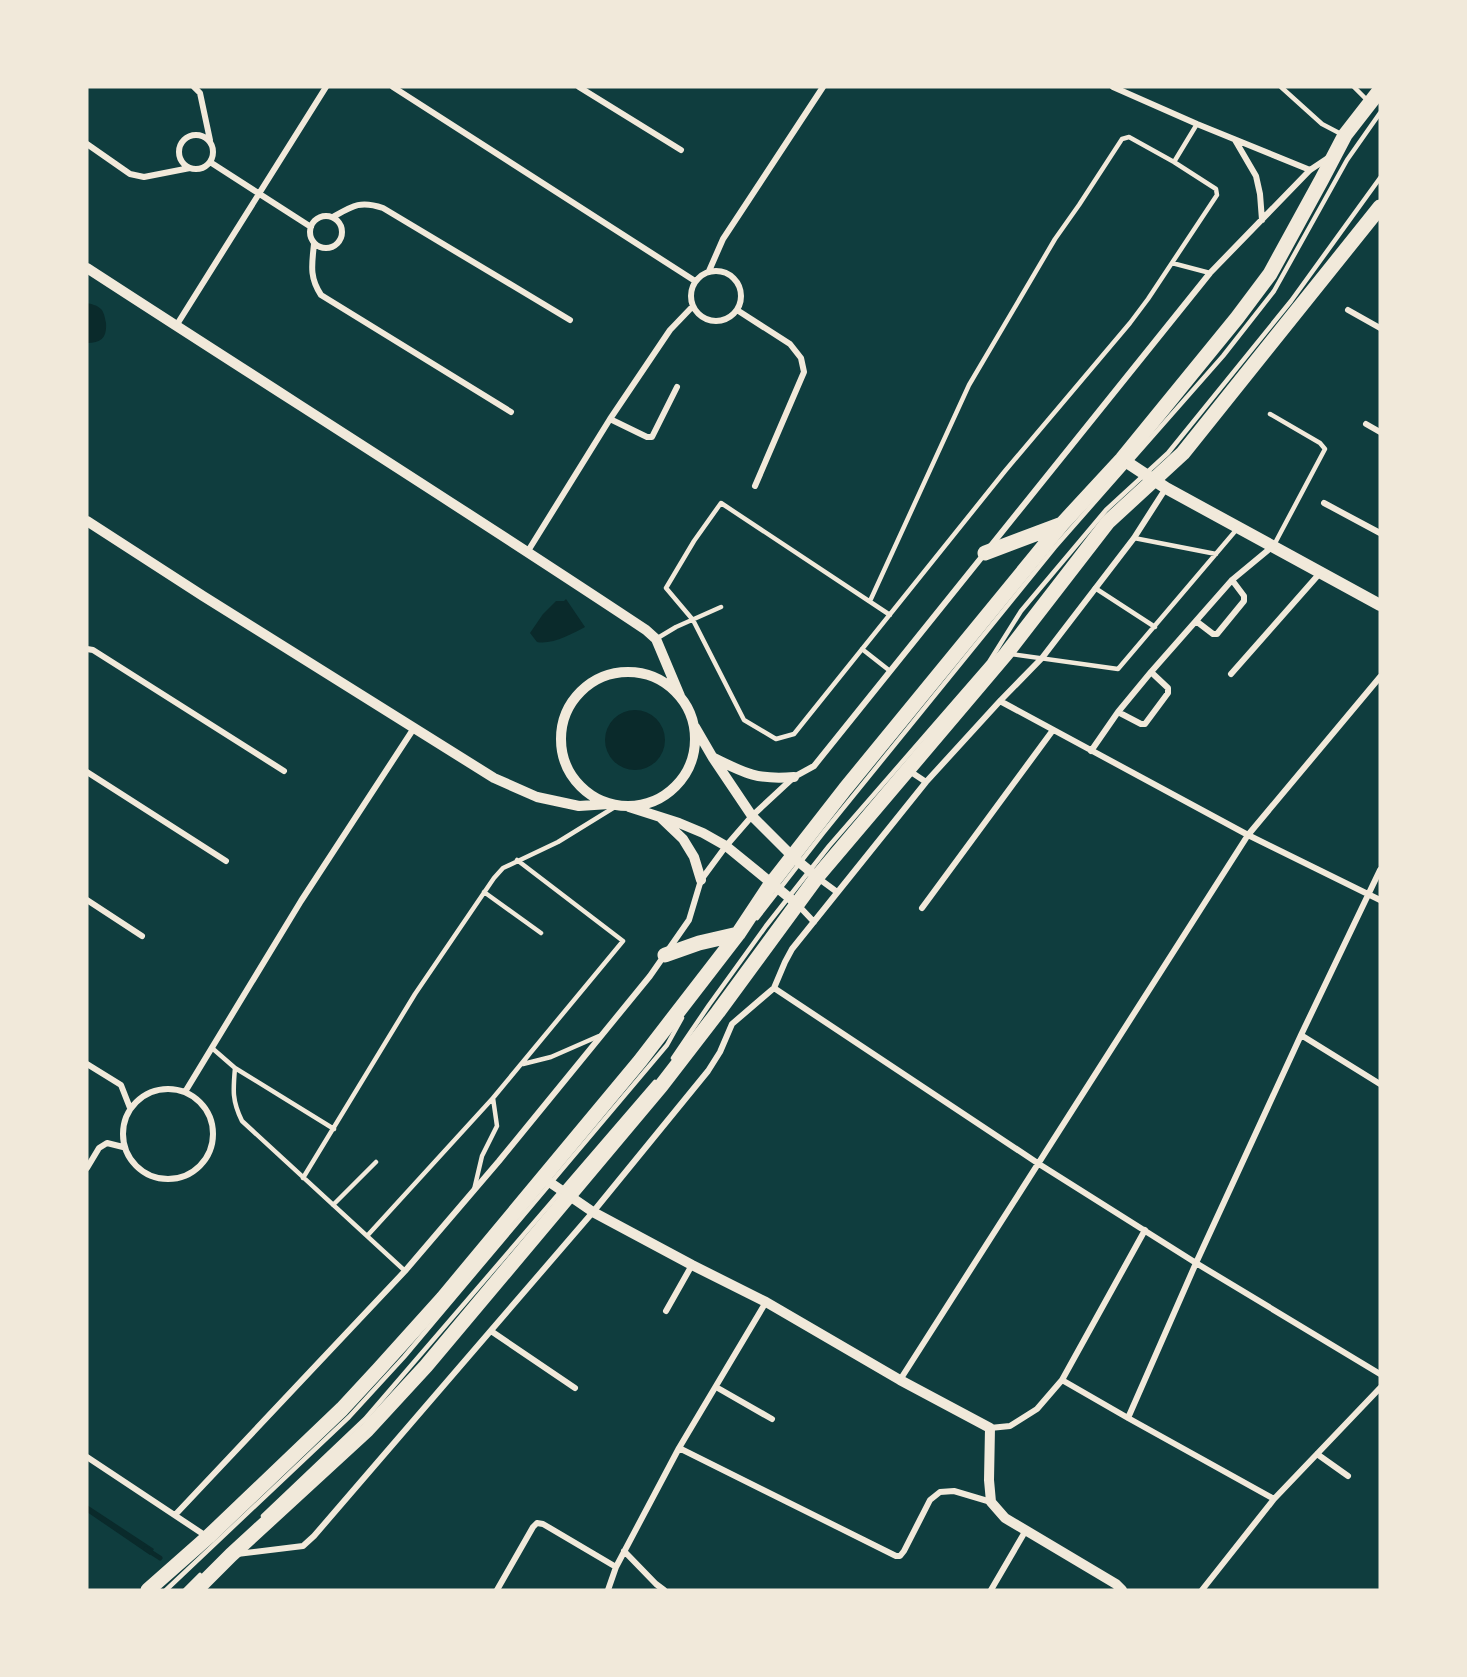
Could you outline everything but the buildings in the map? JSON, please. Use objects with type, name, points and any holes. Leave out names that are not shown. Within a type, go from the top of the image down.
[{"type":"main road","points":[[155,1589],[342,1409],[546,1180],[796,860],[846,789],[1062,524],[1125,462],[1237,318],[1270,274],[1345,135],[1375,108],[1380,90]]},
{"type":"main road","points":[[195,1590],[208,1573],[231,1555],[367,1430],[426,1366],[564,1193],[661,1086],[718,1012],[813,874],[908,770],[1006,654],[1108,522],[1149,477],[1182,453],[1380,207]]},
{"type":"main road","points":[[1125,462],[1166,488],[1380,605]]},
{"type":"main road","points":[[985,553],[1062,524]]},
{"type":"main road","points":[[665,955],[699,943],[738,934]]},
{"type":"street","points":[[194,87],[200,93],[211,142]]},
{"type":"street","points":[[176,326],[326,87]]},
{"type":"street","points":[[393,87],[695,281]]},
{"type":"street","points":[[579,87],[681,150]]},
{"type":"street","points":[[709,271],[723,239],[824,87]]},
{"type":"street","points":[[1113,87],[1310,170]]},
{"type":"street","points":[[87,144],[130,174],[144,177],[205,167],[214,155],[214,148],[206,136],[192,135],[180,144],[178,151],[180,158],[190,168]]},
{"type":"street","points":[[1234,139],[1256,176],[1262,220]]},
{"type":"street","points":[[175,1515],[405,1271],[473,1192],[650,976],[689,920],[701,880],[726,846],[752,816],[794,777],[814,766],[1210,273],[1310,170],[1334,155]]},
{"type":"street","points":[[210,162],[311,227]]},
{"type":"street","points":[[333,217],[355,205],[370,203],[383,207],[570,320]]},
{"type":"street","points":[[324,216],[333,217],[340,222],[343,230],[342,238],[330,248],[321,248],[314,244],[310,236],[311,227],[316,219],[324,216]]},
{"type":"street","points":[[314,244],[311,267],[314,284],[321,295],[511,412]]},
{"type":"street","points":[[87,268],[528,551],[646,630],[656,639],[680,696],[691,712],[695,726],[713,758],[752,816],[796,860],[837,892]]},
{"type":"street","points":[[709,271],[722,271],[733,277],[740,287],[741,299],[737,310],[729,317],[719,321],[708,320],[693,306],[691,293],[695,281],[709,271]]},
{"type":"street","points":[[528,551],[610,419],[670,330],[693,306]]},
{"type":"street","points":[[737,310],[790,344],[801,358],[804,372],[755,486]]},
{"type":"street","points":[[1348,310],[1380,328]]},
{"type":"street","points":[[610,419],[647,437],[652,437],[677,387]]},
{"type":"street","points":[[1366,424],[1380,432]]},
{"type":"street","points":[[231,1555],[303,1546],[322,1527],[593,1212],[708,1071],[720,1052],[732,1024],[774,988],[784,962],[792,949],[926,782],[1042,658],[1134,538],[1166,488]]},
{"type":"street","points":[[1324,503],[1380,534]]},
{"type":"street","points":[[87,521],[202,596],[494,778],[537,797],[579,806],[656,801],[680,783],[694,756],[695,726]]},
{"type":"street","points":[[1091,751],[1118,712],[1232,580],[1273,546]]},
{"type":"street","points":[[1231,674],[1320,572]]},
{"type":"street","points":[[1196,621],[1213,634],[1217,634],[1244,601],[1244,596],[1232,580]]},
{"type":"street","points":[[87,649],[93,650],[284,771]]},
{"type":"street","points":[[680,696],[662,680],[639,672],[614,672],[592,681],[574,698],[562,721],[561,747],[569,772],[586,792],[618,805],[659,816],[703,833],[726,846],[793,901],[814,922]]},
{"type":"street","points":[[1118,712],[1145,724],[1168,693],[1168,688],[1151,672]]},
{"type":"street","points":[[900,1380],[1248,835],[1380,677]]},
{"type":"street","points":[[1000,701],[1248,835],[1380,900]]},
{"type":"street","points":[[185,1092],[301,900],[414,728]]},
{"type":"street","points":[[922,908],[1053,730]]},
{"type":"street","points":[[713,758],[744,774],[771,779],[794,777]]},
{"type":"street","points":[[908,770],[926,782]]},
{"type":"street","points":[[87,772],[226,861]]},
{"type":"street","points":[[659,816],[683,839],[694,856],[701,880]]},
{"type":"street","points":[[1128,1418],[1196,1263],[1380,870]]},
{"type":"street","points":[[87,900],[142,936]]},
{"type":"street","points":[[774,988],[1039,1164],[1196,1263],[1380,1374]]},
{"type":"street","points":[[718,1012],[732,1024]]},
{"type":"street","points":[[1301,1035],[1380,1084]]},
{"type":"street","points":[[87,1065],[121,1085],[130,1108]]},
{"type":"street","points":[[165,1088],[185,1092],[202,1104],[212,1121],[213,1142],[205,1160],[190,1174],[170,1179],[150,1176],[134,1164],[123,1147],[122,1126],[130,1108],[145,1094],[165,1088]]},
{"type":"street","points":[[87,1168],[99,1148],[107,1143],[123,1147]]},
{"type":"street","points":[[546,1180],[593,1212],[766,1302],[900,1380],[990,1428],[1010,1426],[1037,1409],[1062,1380],[1145,1230]]},
{"type":"street","points":[[666,1311],[692,1265]]},
{"type":"street","points":[[608,1590],[624,1551],[679,1448],[766,1302]]},
{"type":"street","points":[[491,1331],[575,1388]]},
{"type":"street","points":[[1062,1380],[1274,1498]]},
{"type":"street","points":[[716,1387],[772,1419]]},
{"type":"street","points":[[1202,1590],[1274,1498],[1380,1388]]},
{"type":"street","points":[[990,1428],[991,1502]]},
{"type":"street","points":[[679,1448],[896,1556],[900,1556],[930,1500],[940,1492],[954,1491],[991,1502],[1005,1518],[1116,1584],[1122,1590]]},
{"type":"street","points":[[1317,1454],[1348,1476]]},
{"type":"street","points":[[87,1457],[175,1515],[202,1542]]},
{"type":"street","points":[[497,1590],[537,1523],[543,1524],[616,1567]]},
{"type":"street","points":[[991,1590],[1026,1530]]},
{"type":"street","points":[[624,1551],[664,1590]]},
{"type":"lane","points":[[1281,87],[1322,124],[1345,135]]},
{"type":"lane","points":[[796,860],[1125,462],[1223,357],[1274,291],[1375,108],[1354,87]]},
{"type":"lane","points":[[1174,162],[1197,124]]},
{"type":"lane","points":[[870,601],[969,385],[1055,239],[1122,139],[1129,136],[1216,189],[1217,195],[1149,299],[1005,471],[890,615],[794,734],[776,739],[744,720],[693,620],[666,588],[694,541],[721,504],[890,615]]},
{"type":"lane","points":[[813,874],[866,802],[989,662],[1021,611],[1106,510],[1149,477],[1291,301],[1380,178]]},
{"type":"lane","points":[[1172,263],[1210,273]]},
{"type":"lane","points":[[1270,414],[1320,442],[1325,449],[1273,546]]},
{"type":"lane","points":[[1006,654],[1118,669],[1238,528]]},
{"type":"lane","points":[[1134,538],[1216,554]]},
{"type":"lane","points":[[1095,588],[1155,627]]},
{"type":"lane","points":[[656,639],[721,607]]},
{"type":"lane","points":[[862,649],[890,670]]},
{"type":"lane","points":[[303,1178],[415,993],[494,878],[503,868],[558,842],[618,805]]},
{"type":"lane","points":[[367,1236],[493,1098],[623,941],[518,860]]},
{"type":"lane","points":[[155,1589],[349,1417],[404,1357],[546,1180],[668,1045],[684,1013],[775,887]]},
{"type":"lane","points":[[484,892],[541,933]]},
{"type":"lane","points":[[673,1059],[709,1005],[793,901]]},
{"type":"lane","points":[[522,1064],[551,1057],[602,1035]]},
{"type":"lane","points":[[212,1048],[235,1068],[334,1129]]},
{"type":"lane","points":[[235,1068],[233,1095],[242,1121],[405,1271]]},
{"type":"lane","points":[[262,1516],[365,1419],[564,1193],[659,1077]]},
{"type":"lane","points":[[473,1192],[482,1156],[497,1126],[493,1098]]},
{"type":"lane","points":[[333,1205],[376,1162]]},
{"type":"lane","points":[[185,1590],[208,1573]]},
{"type":"water","points":[[87,303],[101,309],[106,323],[103,338],[92,343],[87,343]]},
{"type":"water","points":[[566,599],[585,627],[568,636],[543,643],[537,642],[530,633],[543,614],[556,601]]},
{"type":"water","points":[[635,710],[656,719],[665,740],[656,761],[635,770],[614,761],[605,740],[614,719]]},
{"type":"water","points":[[87,1505],[154,1549],[150,1555],[87,1512]]},
{"type":"waterway","points":[[146,1549],[160,1558]]}]
